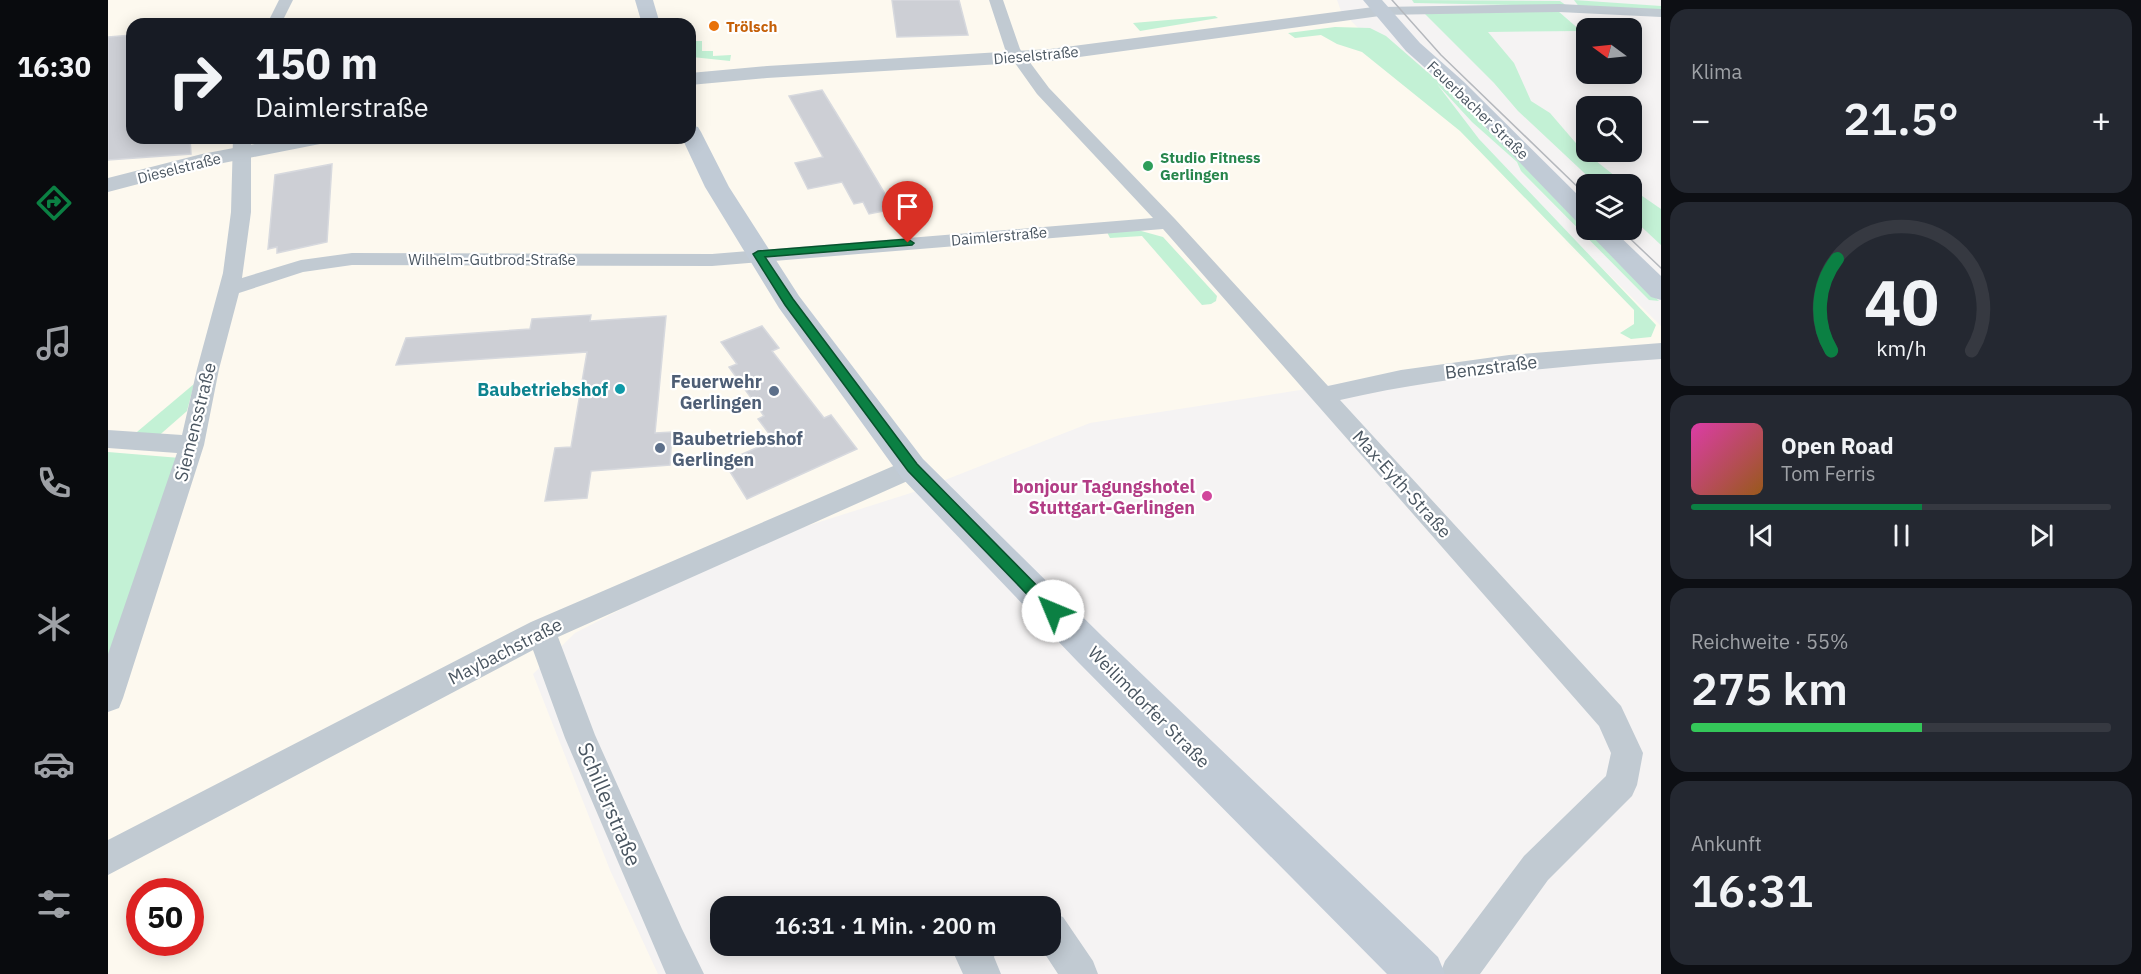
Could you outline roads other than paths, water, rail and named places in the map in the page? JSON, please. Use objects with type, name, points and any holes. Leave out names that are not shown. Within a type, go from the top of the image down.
[{"type":"main road","points":[[644,0],[649,18]]},
{"type":"main road","name":"Feuerbacher Straße","points":[[1376,6],[1413,47],[1456,85],[1576,207]]},
{"type":"main road","name":"Weilimdorfer Straße","points":[[696,144],[717,187],[789,302],[912,468],[1098,657],[1420,974]]},
{"type":"main road","points":[[1609,240],[1661,291]]},
{"type":"street","points":[[277,18],[286,0]]},
{"type":"street","name":"Max-Eyth-Straße","points":[[996,0],[1013,49],[1043,91],[1168,223],[1610,716],[1627,753],[1621,785],[1536,868],[1458,974]]},
{"type":"street","points":[[1376,6],[1559,8],[1661,13]]},
{"type":"street","name":"Dieselstraße","points":[[696,78],[733,74],[1018,57],[1376,6]]},
{"type":"street","points":[[696,65],[733,74]]},
{"type":"street","name":"Dieselstraße","points":[[108,185],[243,145]]},
{"type":"street","name":"Siemensstraße","points":[[108,698],[192,445],[208,369],[230,289],[241,212],[243,145]]},
{"type":"street","name":"Daimlerstraße","points":[[758,254],[1168,223]]},
{"type":"street","name":"Wilhelm-Gutbrod-Straße","points":[[230,289],[301,266],[352,259],[712,260],[758,254]]},
{"type":"street","name":"Benzstraße","points":[[1323,395],[1401,378],[1509,363],[1661,351]]},
{"type":"street","points":[[108,439],[192,445]]},
{"type":"street","name":"Maybachstraße","points":[[108,858],[541,631],[912,468]]},
{"type":"street","name":"Schillerstraße","points":[[541,631],[581,738],[669,942],[686,974]]},
{"type":"street","points":[[1061,946],[1080,974]]},
{"type":"street","points":[[973,956],[983,974]]},
{"type":"tram line","points":[[1392,0],[1441,55],[1576,185]]},
{"type":"tram line","points":[[1632,240],[1661,268]]},
{"type":"place","name":"Trölsch","points":[[714,26]]},
{"type":"place","name":"Studio Fitness Gerlingen","points":[[1148,166]]},
{"type":"place","name":"Baubetriebshof","points":[[620,389]]},
{"type":"place","name":"Feuerwehr Gerlingen","points":[[774,391]]},
{"type":"place","name":"Baubetriebshof Gerlingen","points":[[660,448]]},
{"type":"place","name":"bonjour Tagungshotel Stuttgart-Gerlingen","points":[[1207,496]]}]
